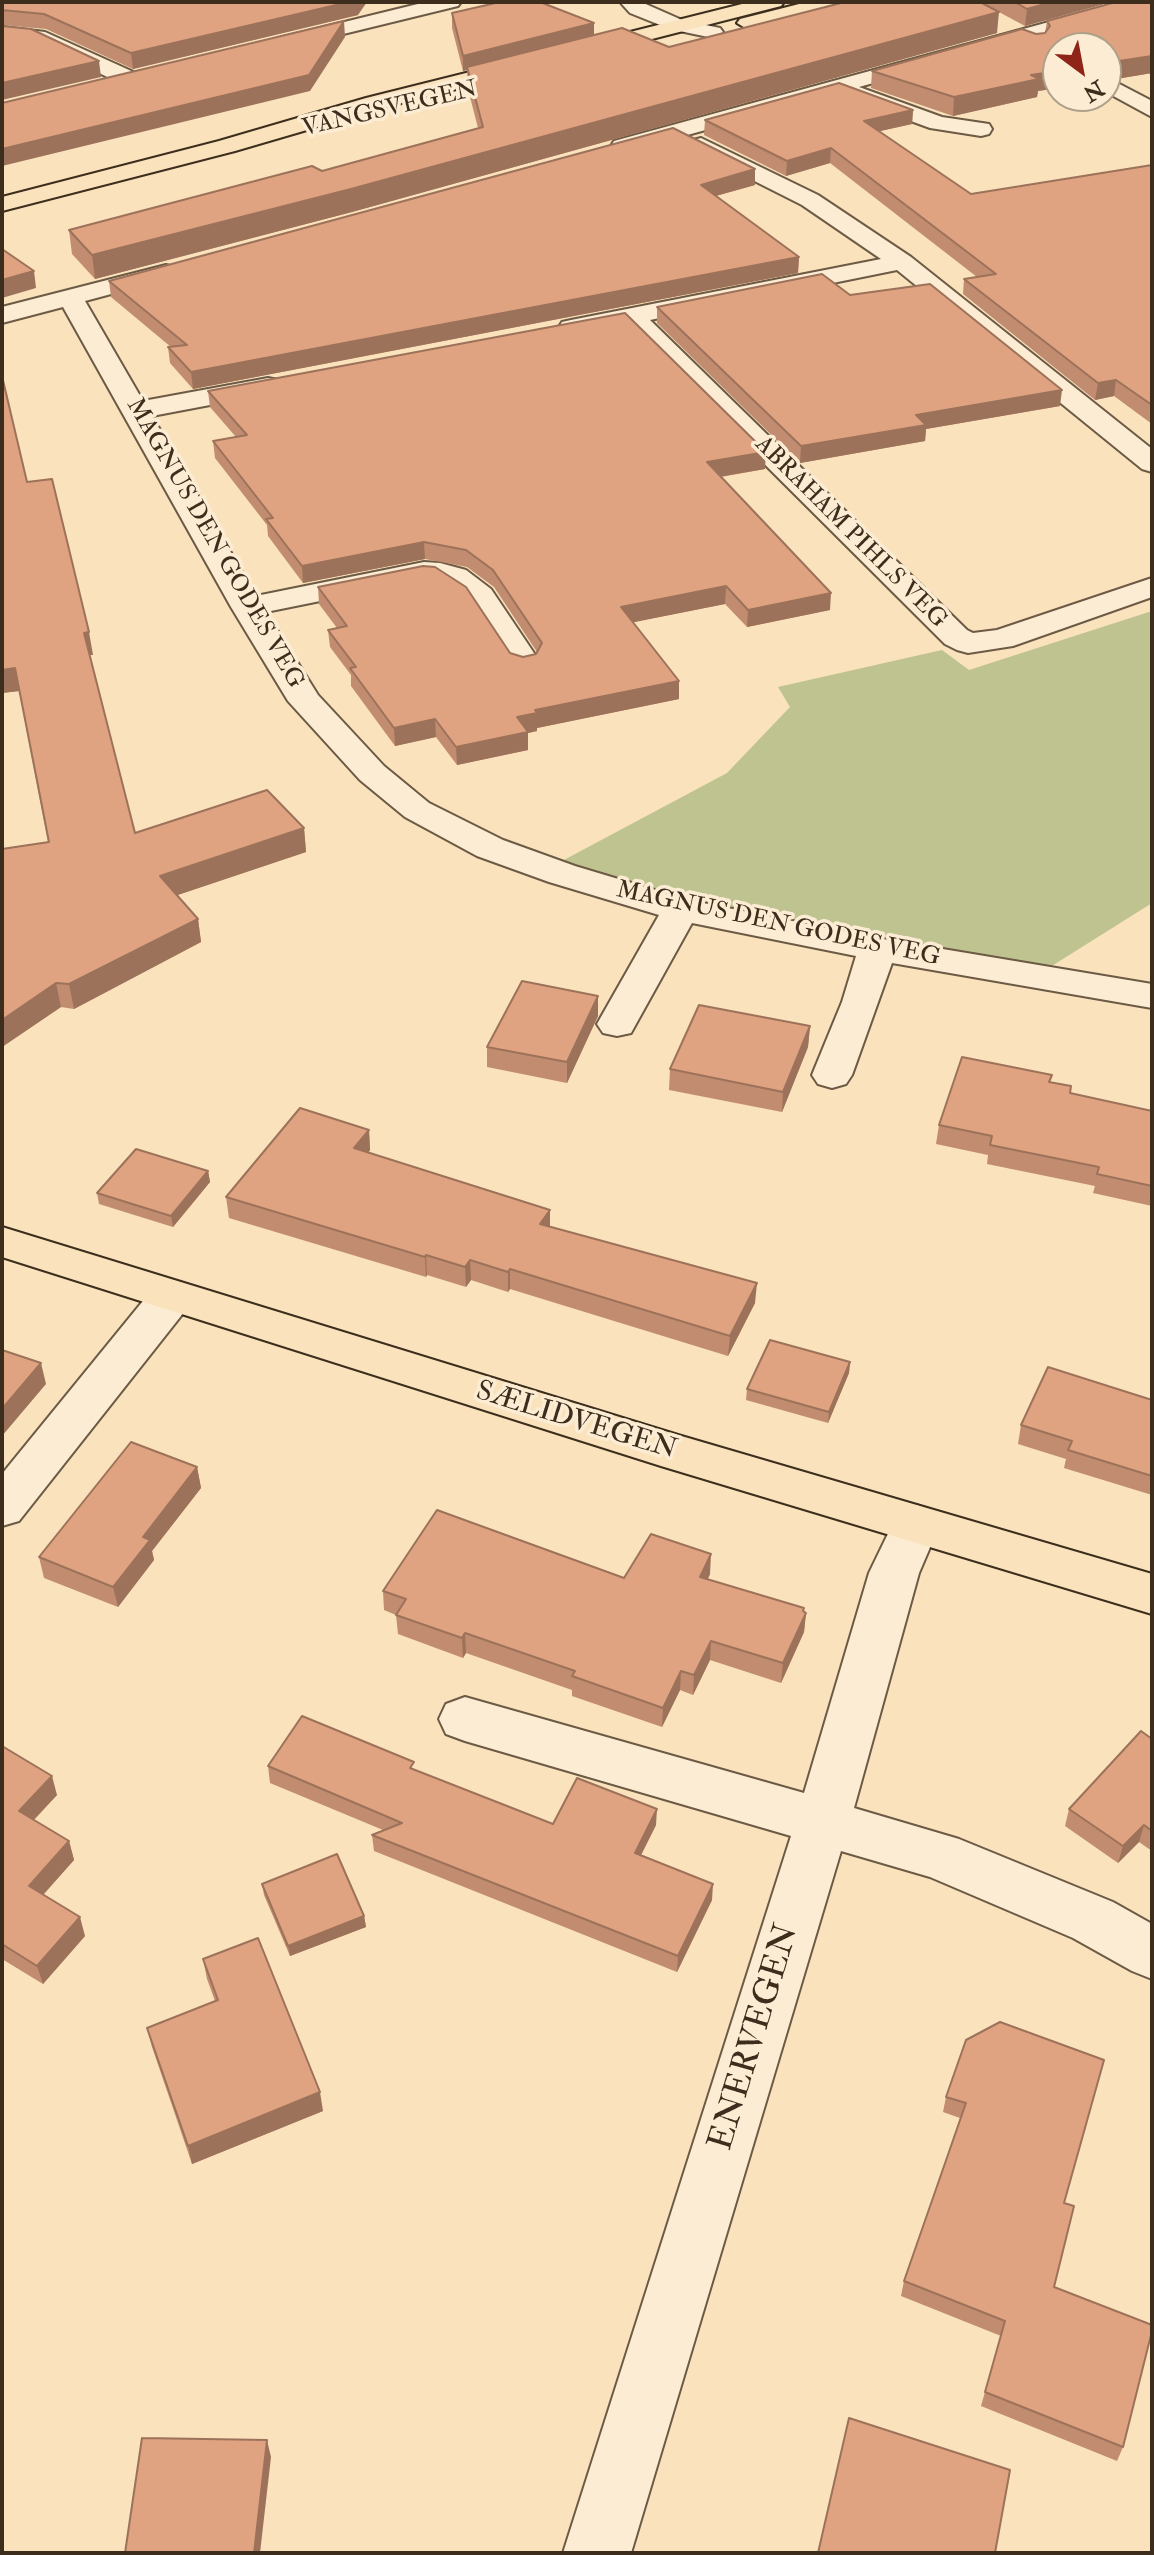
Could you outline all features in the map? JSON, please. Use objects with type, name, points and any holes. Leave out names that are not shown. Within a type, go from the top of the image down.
[{"type":"main road","name":"VANGSVEGEN","points":[[227,146],[414,107],[706,26],[774,2]]},
{"type":"main road","name":"VANGSVEGEN","points":[[2,204],[677,25],[706,26],[831,2]]},
{"type":"main road","name":"SÆLIDVEGEN","points":[[2,1242],[1152,1594]]},
{"type":"street","points":[[262,48],[451,2]]},
{"type":"street","points":[[630,2],[637,9],[677,25]]},
{"type":"street","points":[[647,2],[706,26]]},
{"type":"street","points":[[602,152],[1144,2]]},
{"type":"street","points":[[996,21],[1042,47]]},
{"type":"street","points":[[2,33],[38,36],[137,77],[101,86]]},
{"type":"street","points":[[839,87],[938,123],[981,129]]},
{"type":"street","points":[[1122,92],[1152,110]]},
{"type":"street","points":[[675,132],[810,200],[902,262],[1152,463]]},
{"type":"street","points":[[539,334],[902,262]]},
{"type":"street","points":[[2,315],[193,265]]},
{"type":"street","name":"MAGNUS DEN GODES VEG","points":[[71,298],[247,607],[305,701],[372,773],[417,810],[490,848],[588,883],[681,910],[877,949],[1152,996]]},
{"type":"street","name":"ABRAHAM PIHLS VEG","points":[[632,317],[956,637],[968,643],[1002,639],[1152,587]]},
{"type":"street","points":[[137,410],[292,381]]},
{"type":"street","points":[[247,607],[424,571],[440,572],[455,577],[480,596],[524,662]]},
{"type":"street","points":[[617,1024],[681,910]]},
{"type":"street","points":[[832,1075],[861,1002],[877,949]]},
{"type":"street","points":[[2,1508],[172,1296]]},
{"type":"street","name":"ENERVEGEN","points":[[597,2553],[822,1824],[894,1573],[916,1524]]},
{"type":"street","points":[[465,1719],[940,1856],[1093,1920],[1152,1953]]},
{"type":"green space","points":[[1152,611],[1152,903],[1047,969],[675,897],[612,880],[562,861],[727,773],[790,707],[778,687],[942,650],[969,670]]},
{"type":"building","points":[[2,2],[349,2],[131,53],[44,14],[2,10]]},
{"type":"building","points":[[500,2],[540,2],[594,23],[463,56],[452,13]]},
{"type":"building","points":[[845,2],[980,2],[999,12],[351,189],[92,255],[69,230],[312,166],[322,171],[483,127],[467,67],[622,28],[669,47]]},
{"type":"building","points":[[1015,2],[1052,2],[1027,9]]},
{"type":"building","points":[[1116,2],[1152,2],[1152,56],[1122,61],[1122,32],[1046,32],[1050,26],[1047,21]]},
{"type":"building","points":[[344,21],[309,75],[2,149],[2,103]]},
{"type":"building","points":[[2,26],[31,29],[99,61],[2,83]]},
{"type":"building","points":[[1022,29],[1042,33],[1042,73],[1031,75],[1039,79],[954,97],[872,71]]},
{"type":"building","points":[[839,83],[913,110],[864,121],[971,194],[1152,165],[1152,405],[1116,380],[1098,383],[964,279],[996,274],[831,148],[787,161],[705,120]]},
{"type":"building","points":[[673,128],[755,169],[701,185],[799,257],[191,372],[168,347],[187,345],[109,281]]},
{"type":"building","points":[[2,249],[34,271],[2,280]]},
{"type":"building","points":[[822,274],[850,295],[930,284],[1062,390],[916,415],[926,425],[801,446],[657,307]]},
{"type":"building","points":[[625,313],[766,452],[707,462],[831,593],[748,610],[726,586],[621,607],[679,681],[535,710],[537,713],[517,717],[528,732],[456,747],[435,719],[394,728],[350,668],[356,667],[328,630],[347,626],[318,587],[423,566],[435,567],[466,587],[510,653],[523,657],[536,654],[542,643],[493,570],[466,550],[424,542],[302,566],[266,519],[273,518],[213,441],[247,435],[208,391]]},
{"type":"building","points":[[2,376],[27,482],[52,479],[89,632],[84,633],[135,833],[267,790],[304,828],[160,876],[198,919],[69,984],[56,983],[2,1020],[2,849],[49,842],[15,668],[2,670]]},
{"type":"building","points":[[522,981],[598,996],[567,1062],[487,1047]]},
{"type":"building","points":[[699,1005],[810,1026],[783,1092],[670,1069]]},
{"type":"building","points":[[962,1057],[1052,1075],[1049,1082],[1071,1086],[1070,1093],[1152,1111],[1152,1186],[1097,1174],[1099,1167],[990,1145],[992,1136],[939,1125]]},
{"type":"building","points":[[300,1108],[369,1130],[354,1148],[550,1210],[540,1224],[757,1283],[730,1336],[510,1269],[508,1272],[470,1260],[465,1267],[425,1257],[226,1197]]},
{"type":"building","points":[[136,1149],[208,1171],[171,1216],[97,1193]]},
{"type":"building","points":[[770,1340],[850,1362],[829,1412],[747,1389]]},
{"type":"building","points":[[2,1350],[41,1363],[2,1409]]},
{"type":"building","points":[[1048,1367],[1152,1400],[1152,1476],[1068,1450],[1072,1441],[1021,1425]]},
{"type":"building","points":[[131,1442],[197,1467],[143,1537],[150,1540],[113,1587],[39,1557]]},
{"type":"building","points":[[437,1510],[624,1578],[651,1534],[711,1554],[700,1577],[804,1608],[806,1613],[783,1663],[711,1641],[694,1675],[681,1671],[663,1708],[572,1676],[575,1671],[465,1633],[462,1638],[396,1615],[406,1599],[383,1591]]},
{"type":"building","points":[[302,1716],[414,1762],[410,1768],[553,1824],[577,1778],[657,1809],[635,1853],[713,1884],[678,1956],[372,1835],[402,1823],[268,1766]]},
{"type":"building","points":[[1141,1731],[1152,1739],[1152,1831],[1144,1825],[1123,1846],[1069,1809]]},
{"type":"building","points":[[2,1746],[52,1776],[19,1811],[69,1841],[29,1886],[80,1917],[37,1966],[2,1944]]},
{"type":"building","points":[[337,1854],[364,1916],[288,1946],[262,1884]]},
{"type":"building","points":[[258,1938],[320,2092],[188,2146],[147,2028],[218,2000],[203,1959]]},
{"type":"building","points":[[1000,2022],[1104,2060],[1064,2203],[1074,2206],[1054,2287],[1152,2325],[1123,2447],[985,2392],[1005,2321],[904,2281],[966,2103],[946,2097],[966,2040]]},
{"type":"building","points":[[849,2418],[1010,2470],[995,2553],[818,2553]]},
{"type":"building","points":[[142,2438],[267,2440],[254,2553],[125,2553]]}]
